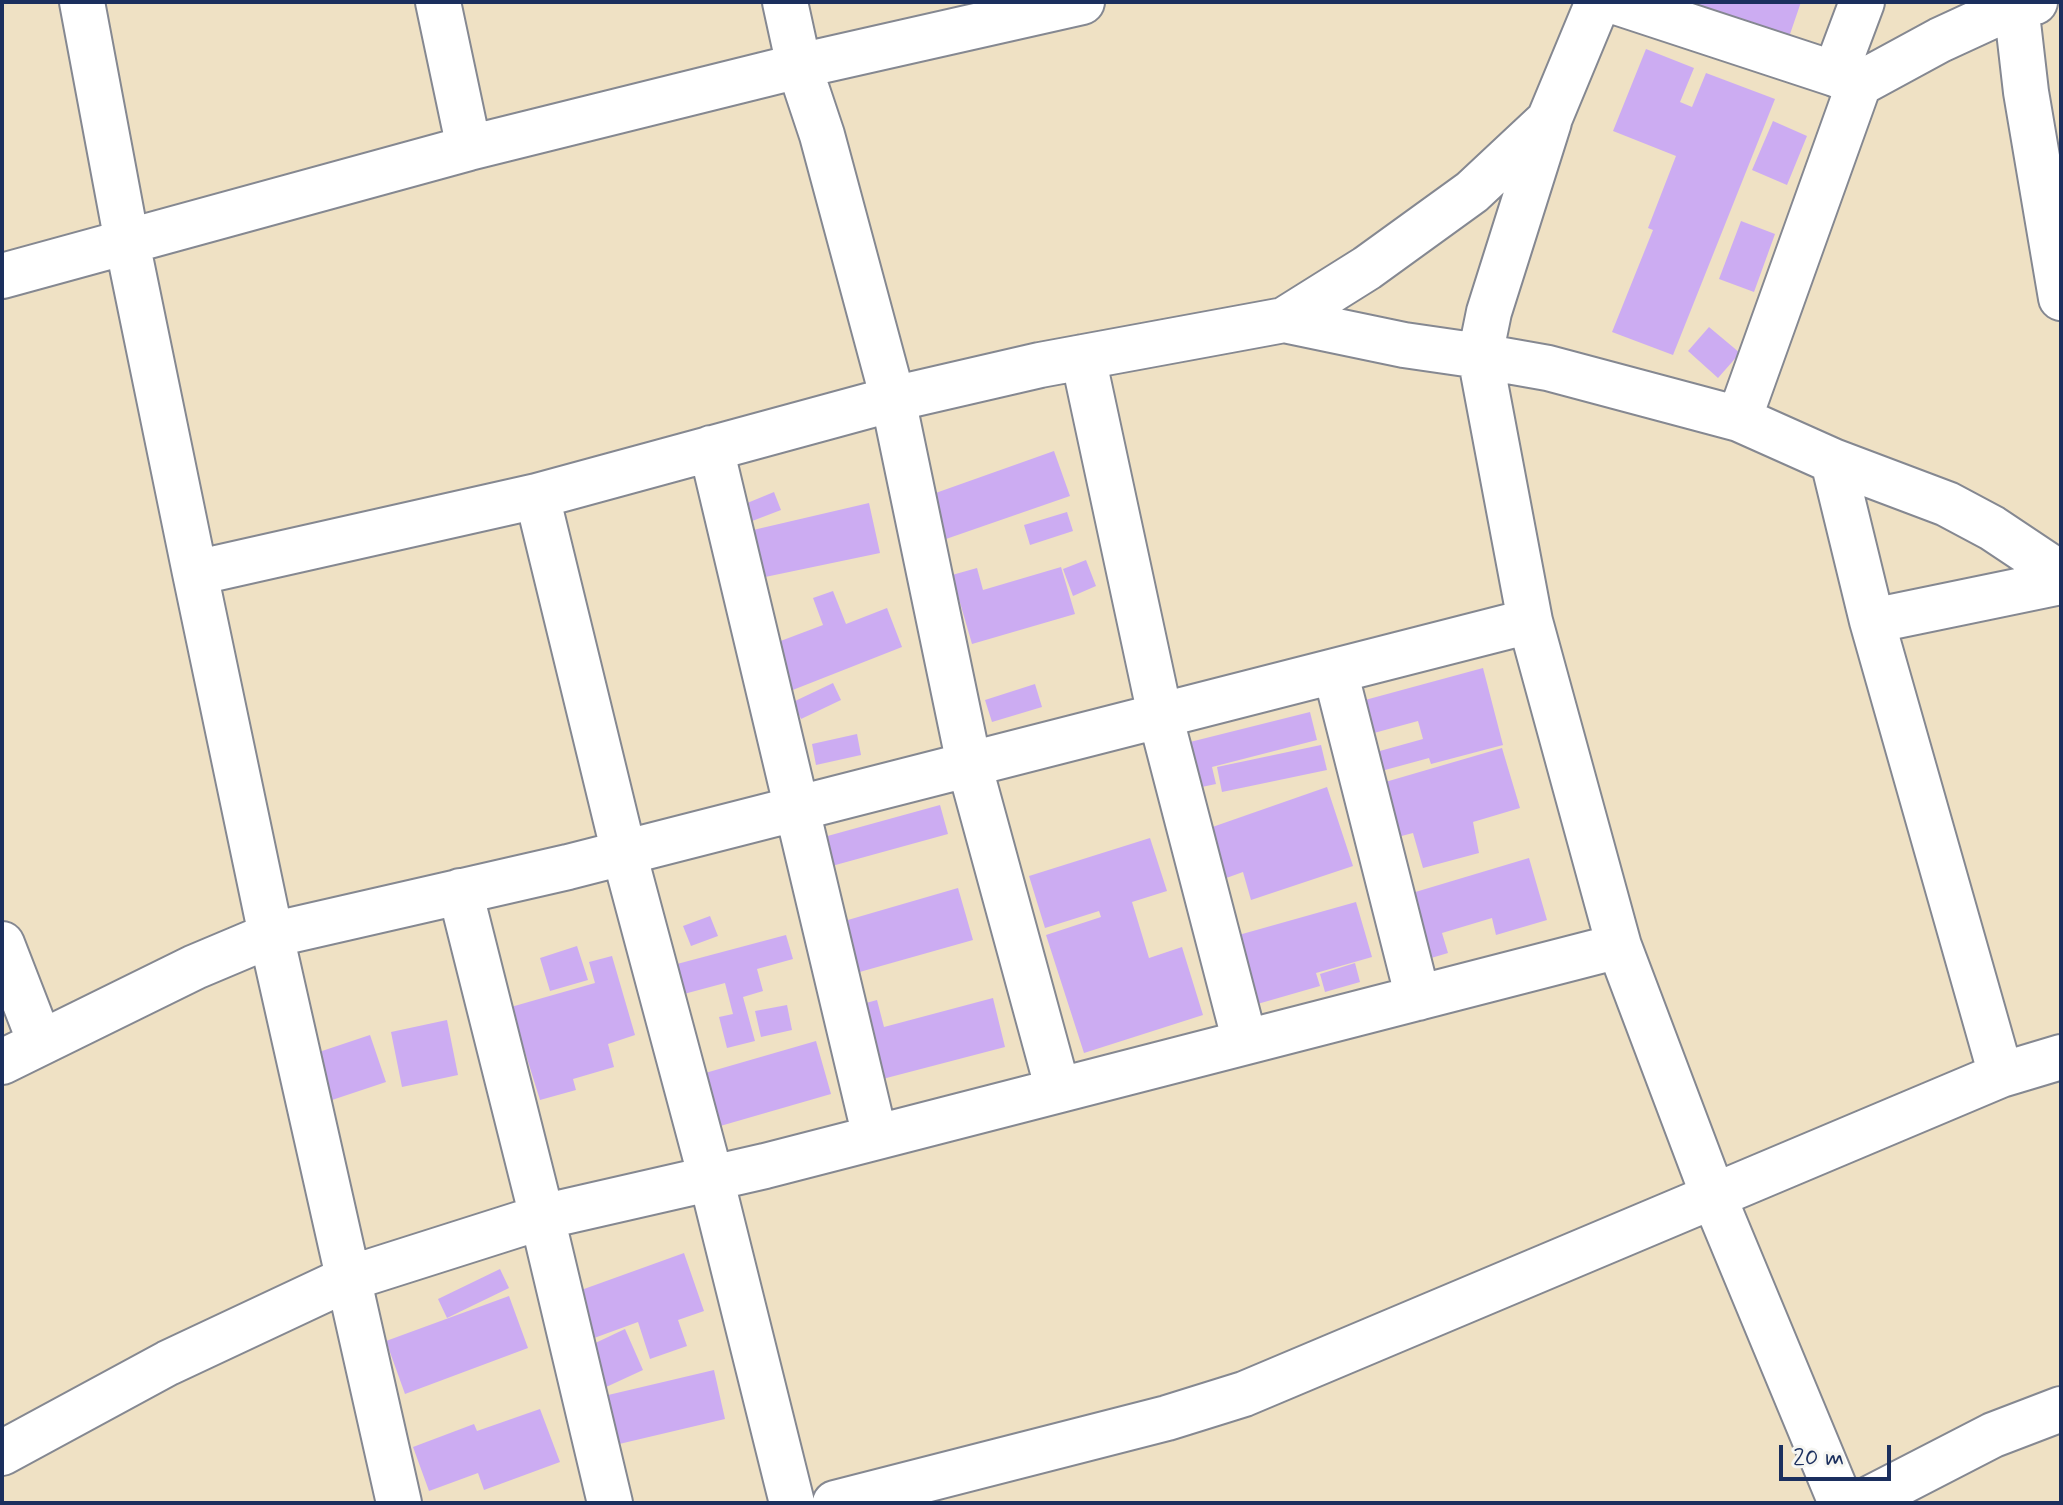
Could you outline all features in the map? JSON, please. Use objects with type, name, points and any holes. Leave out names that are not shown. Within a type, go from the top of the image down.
[{"type":"street","points":[[82,2],[127,242],[271,935],[399,1503]]},
{"type":"street","points":[[438,2],[469,148]]},
{"type":"street","points":[[785,2],[799,66],[822,135],[893,399],[969,764],[1058,1090]]},
{"type":"street","points":[[2,276],[469,148],[799,66],[1082,2]]},
{"type":"street","points":[[1598,2],[1549,120],[1489,312],[1480,356],[1530,621],[1619,946],[1713,1195],[1841,1503]]},
{"type":"street","points":[[1616,2],[1847,79],[2026,4],[2026,92],[2053,200],[2061,298]]},
{"type":"street","points":[[1739,419],[1847,79],[1862,2]]},
{"type":"street","points":[[195,573],[537,496],[893,399],[1083,357],[1284,320],[1367,268],[1472,192],[1549,120]]},
{"type":"street","points":[[1284,320],[1404,345],[1548,368],[1739,419],[1833,461],[1947,504],[1992,528],[2061,574]]},
{"type":"street","points":[[1083,357],[1160,715],[1245,1042]]},
{"type":"street","points":[[711,448],[875,1137]]},
{"type":"street","points":[[1833,461],[1872,621],[2001,1075]]},
{"type":"street","points":[[537,496],[624,853],[711,1178],[792,1503]]},
{"type":"street","points":[[1872,621],[2061,582]]},
{"type":"street","points":[[2,1062],[195,967],[271,935],[624,853],[1530,621]]},
{"type":"street","points":[[1335,671],[1418,998]]},
{"type":"street","points":[[460,891],[610,1503]]},
{"type":"street","points":[[2,944],[40,1042]]},
{"type":"street","points":[[2,1453],[168,1363],[347,1279],[542,1217],[875,1137],[1619,946]]},
{"type":"street","points":[[835,1503],[1167,1418],[1244,1394],[2001,1075],[2061,1057]]},
{"type":"street","points":[[1861,1503],[1993,1435],[2061,1409]]},
{"type":"building","points":[[1689,2],[1801,2],[1788,40],[1688,6]]},
{"type":"building","points":[[1646,49],[1694,68],[1680,102],[1692,107],[1706,73],[1775,99],[1673,355],[1612,332],[1653,230],[1648,228],[1676,156],[1613,131]]},
{"type":"building","points":[[1773,121],[1807,136],[1787,185],[1752,170]]},
{"type":"building","points":[[1741,221],[1775,234],[1754,292],[1719,279]]},
{"type":"building","points":[[1709,327],[1740,353],[1718,378],[1688,351]]},
{"type":"building","points":[[1054,451],[1070,496],[946,539],[930,495]]},
{"type":"building","points":[[774,492],[781,510],[747,523],[740,506]]},
{"type":"building","points":[[869,503],[880,553],[746,581],[736,534]]},
{"type":"building","points":[[1067,512],[1073,531],[1030,545],[1024,525]]},
{"type":"building","points":[[1086,560],[1096,586],[1073,596],[1063,569]]},
{"type":"building","points":[[1061,567],[1075,614],[972,644],[952,575],[977,568],[983,590]]},
{"type":"building","points":[[833,591],[846,624],[887,608],[902,647],[780,695],[762,648],[823,625],[813,598]]},
{"type":"building","points":[[1483,668],[1503,745],[1431,764],[1429,758],[1374,773],[1369,754],[1423,739],[1418,721],[1363,736],[1354,703]]},
{"type":"building","points":[[833,683],[841,700],[801,719],[793,702]]},
{"type":"building","points":[[1035,684],[1042,707],[992,722],[985,700]]},
{"type":"building","points":[[1310,712],[1317,740],[1212,767],[1216,784],[1192,789],[1182,744]]},
{"type":"building","points":[[857,734],[861,755],[816,765],[812,744]]},
{"type":"building","points":[[1321,745],[1327,770],[1222,792],[1217,767]]},
{"type":"building","points":[[1502,748],[1520,808],[1473,822],[1479,853],[1423,868],[1413,833],[1390,839],[1375,785]]},
{"type":"building","points":[[1327,787],[1353,866],[1251,900],[1243,872],[1218,881],[1201,831]]},
{"type":"building","points":[[940,805],[948,834],[821,869],[813,840]]},
{"type":"building","points":[[1150,838],[1167,891],[1132,902],[1149,958],[1182,947],[1203,1015],[1084,1053],[1046,935],[1101,917],[1099,911],[1045,928],[1029,876]]},
{"type":"building","points":[[1529,858],[1547,920],[1496,935],[1492,918],[1442,933],[1448,953],[1421,961],[1402,896]]},
{"type":"building","points":[[958,888],[973,940],[849,975],[834,924]]},
{"type":"building","points":[[1356,902],[1372,957],[1316,973],[1320,986],[1247,1007],[1228,938]]},
{"type":"building","points":[[710,916],[718,936],[691,946],[683,926]]},
{"type":"building","points":[[786,935],[793,959],[757,969],[763,991],[743,997],[755,1041],[727,1048],[719,1017],[733,1014],[725,983],[669,998],[662,968]]},
{"type":"building","points":[[577,946],[588,980],[550,991],[540,958]]},
{"type":"building","points":[[612,956],[635,1035],[608,1044],[614,1067],[573,1079],[576,1090],[540,1100],[511,1007],[595,983],[589,962]]},
{"type":"building","points":[[1355,963],[1360,982],[1325,992],[1320,974]]},
{"type":"building","points":[[993,998],[1005,1047],[875,1081],[855,1006],[877,1000],[884,1027]]},
{"type":"building","points":[[787,1005],[792,1030],[761,1037],[755,1011]]},
{"type":"building","points":[[447,1020],[458,1075],[402,1087],[391,1032]]},
{"type":"building","points":[[370,1035],[386,1082],[332,1100],[316,1053]]},
{"type":"building","points":[[816,1041],[831,1094],[703,1131],[688,1078]]},
{"type":"building","points":[[684,1253],[704,1311],[678,1320],[687,1346],[650,1359],[638,1322],[575,1345],[559,1298]]},
{"type":"building","points":[[500,1269],[509,1288],[447,1318],[438,1299]]},
{"type":"building","points":[[509,1296],[528,1348],[405,1394],[386,1341]]},
{"type":"building","points":[[625,1329],[643,1370],[591,1394],[572,1354]]},
{"type":"building","points":[[714,1370],[725,1419],[598,1449],[587,1400]]},
{"type":"building","points":[[540,1409],[560,1462],[484,1490],[478,1473],[429,1491],[413,1447],[474,1424],[477,1431]]}]
